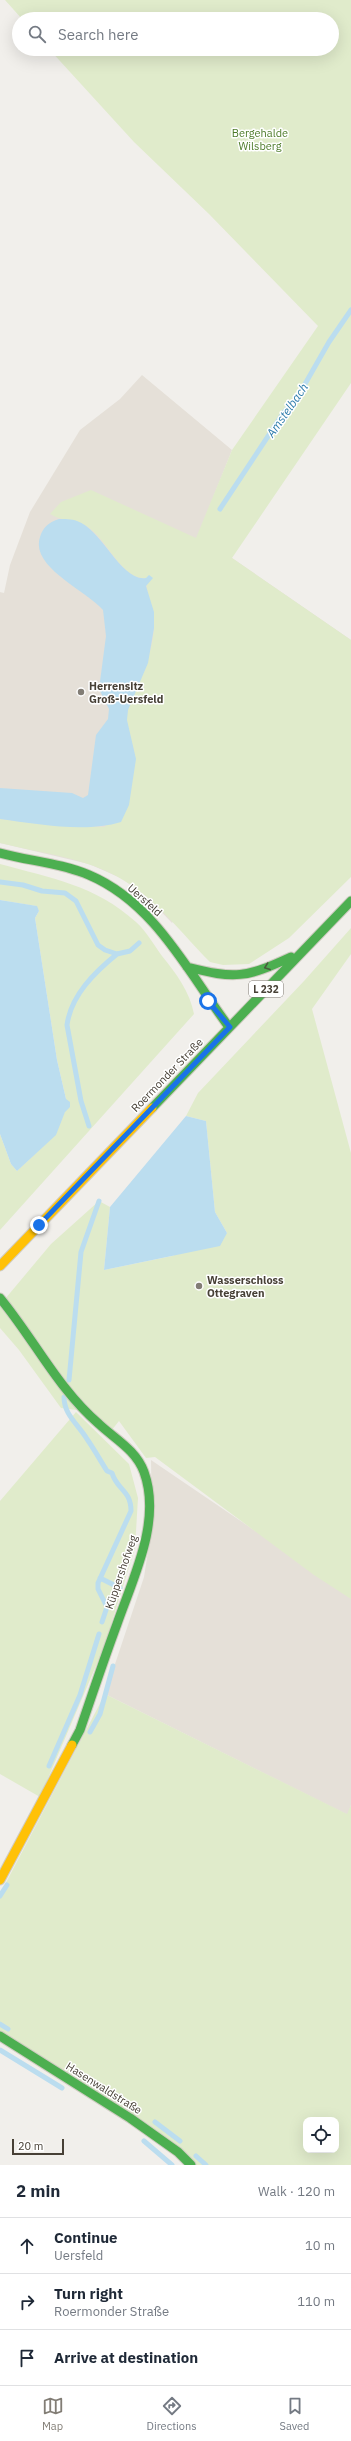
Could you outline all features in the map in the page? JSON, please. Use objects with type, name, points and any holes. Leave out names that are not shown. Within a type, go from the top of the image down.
[{"type":"street","name":"Uersfeld","points":[[0,853],[88,875],[127,897],[152,920],[187,966],[208,1001],[230,1027]]},
{"type":"street","name":"Roermonder Straße","points":[[0,1266],[351,901]]},
{"type":"street","points":[[187,966],[227,977],[245,974],[268,967],[303,951]]},
{"type":"street","name":"Küppershofweg","points":[[0,1298],[66,1388],[93,1419],[127,1446],[139,1463],[146,1484],[149,1508],[148,1528],[142,1551],[80,1730],[0,1880]]},
{"type":"street","name":"Hasenwaldstraße","points":[[0,2036],[130,2118],[178,2152],[191,2165]]},
{"type":"shaded area","points":[[142,375],[232,450],[197,538],[232,558],[351,640],[172,923],[149,899],[123,879],[89,864],[0,843],[0,592],[4,593],[10,565],[30,512],[80,430],[120,399]]},
{"type":"shaded area","points":[[151,1460],[351,1596],[351,1805],[348,1815],[105,1694],[144,1577],[152,1526]]},
{"type":"green space","name":"Bergehalde Wilsberg","points":[[5,0],[351,0],[351,383],[232,558],[351,640],[351,877],[289,938],[249,964],[223,965],[210,962],[147,897],[123,880],[95,866],[63,857],[0,843],[0,819],[50,825],[105,827],[127,780],[135,758],[128,728],[127,716],[148,659],[154,626],[146,578],[139,578],[125,569],[102,540],[84,525],[79,522],[63,519],[50,514],[61,502],[91,490],[196,538],[232,450],[318,326],[209,214],[134,142],[55,56],[339,56],[339,12],[16,12]]},
{"type":"green space","points":[[0,864],[72,884],[105,899],[120,909],[136,922],[150,938],[177,976],[186,990],[194,1014],[0,1230],[0,1134],[11,1164],[17,1171],[55,1135],[65,1111],[66,1099],[57,1060],[35,918],[39,911],[36,906],[0,900]]},
{"type":"green space","points":[[351,928],[351,954],[312,1009],[351,1153],[351,1599],[314,1575],[155,1457],[146,1458],[119,1421],[107,1436],[77,1410],[61,1408],[19,1350],[0,1328],[0,1305],[51,1244],[99,1201],[110,1207],[104,1270],[172,1256],[227,1233],[215,1212],[206,1121],[186,1116],[198,1093],[304,981]]},
{"type":"green space","points":[[76,1412],[129,1464],[138,1498],[135,1548],[104,1647],[40,1797],[0,1774],[0,1501]]},
{"type":"green space","points":[[105,1694],[347,1814],[351,1805],[351,2165],[191,2165],[0,2034],[0,1894]]},
{"type":"water","points":[[59,519],[75,520],[86,526],[95,534],[128,572],[137,577],[146,578],[149,575],[153,578],[146,586],[154,612],[154,628],[148,663],[128,710],[127,720],[136,759],[129,805],[121,822],[93,827],[61,826],[0,819],[0,788],[72,793],[83,798],[88,795],[96,735],[108,719],[109,709],[99,689],[106,636],[103,610],[51,568],[43,558],[39,548],[40,537],[43,530],[49,523]]},
{"type":"water","points":[[0,900],[37,906],[39,911],[35,918],[57,1060],[66,1099],[70,1102],[70,1107],[65,1112],[56,1135],[17,1171],[11,1164],[0,1134]]},
{"type":"water","points":[[186,1116],[206,1121],[215,1212],[227,1233],[220,1246],[104,1270],[110,1207]]},
{"type":"waterway","name":"Amstelbach","points":[[220,509],[284,412],[297,398],[329,342],[351,310]]},
{"type":"waterway","name":"Amstelbach","points":[[0,882],[23,885],[42,891],[65,893],[76,901],[98,945],[105,950],[117,954],[130,951],[139,943]]},
{"type":"waterway","points":[[89,1126],[81,1101],[67,1025],[73,1004],[85,985],[100,968],[117,954]]},
{"type":"waterway","points":[[69,1380],[81,1252],[99,1201]]},
{"type":"waterway","points":[[64,1397],[66,1409],[72,1419],[90,1443],[107,1471],[112,1473],[114,1479],[129,1499],[130,1504],[131,1511],[98,1583],[98,1589],[107,1607],[102,1622]]},
{"type":"waterway","points":[[100,1578],[120,1588]]},
{"type":"waterway","points":[[49,1766],[80,1695],[99,1634]]},
{"type":"waterway","points":[[90,1732],[100,1714],[113,1666]]},
{"type":"waterway","points":[[0,1896],[7,1885]]},
{"type":"waterway","points":[[0,2024],[8,2029]]},
{"type":"waterway","points":[[0,2050],[62,2088]]},
{"type":"waterway","points":[[155,2122],[180,2141]]},
{"type":"waterway","points":[[144,2141],[172,2165]]},
{"type":"waterway","points":[[196,2156],[206,2165]]},
{"type":"traffic: fast","points":[[0,853],[78,871],[112,887],[133,903],[168,941],[229,1027]]},
{"type":"traffic: fast","points":[[152,1108],[351,901]]},
{"type":"traffic: fast","points":[[187,967],[229,975],[251,973],[291,957]]},
{"type":"traffic: fast","points":[[0,1298],[71,1395],[84,1410],[136,1457],[144,1472],[149,1491],[150,1510],[148,1529],[137,1569],[107,1650],[80,1730],[72,1745]]},
{"type":"traffic: fast","points":[[0,2036],[130,2118],[178,2152],[191,2165]]},
{"type":"traffic: slow","points":[[0,1266],[152,1108]]},
{"type":"traffic: slow","points":[[0,1880],[72,1745]]},
{"type":"place","name":"Herrensitz Groß-Uersfeld","points":[[81,692]]},
{"type":"place","name":"Wasserschloss Ottegraven","points":[[199,1286]]},
{"type":"route","points":[[39,1225],[230,1027],[208,1001]]}]
